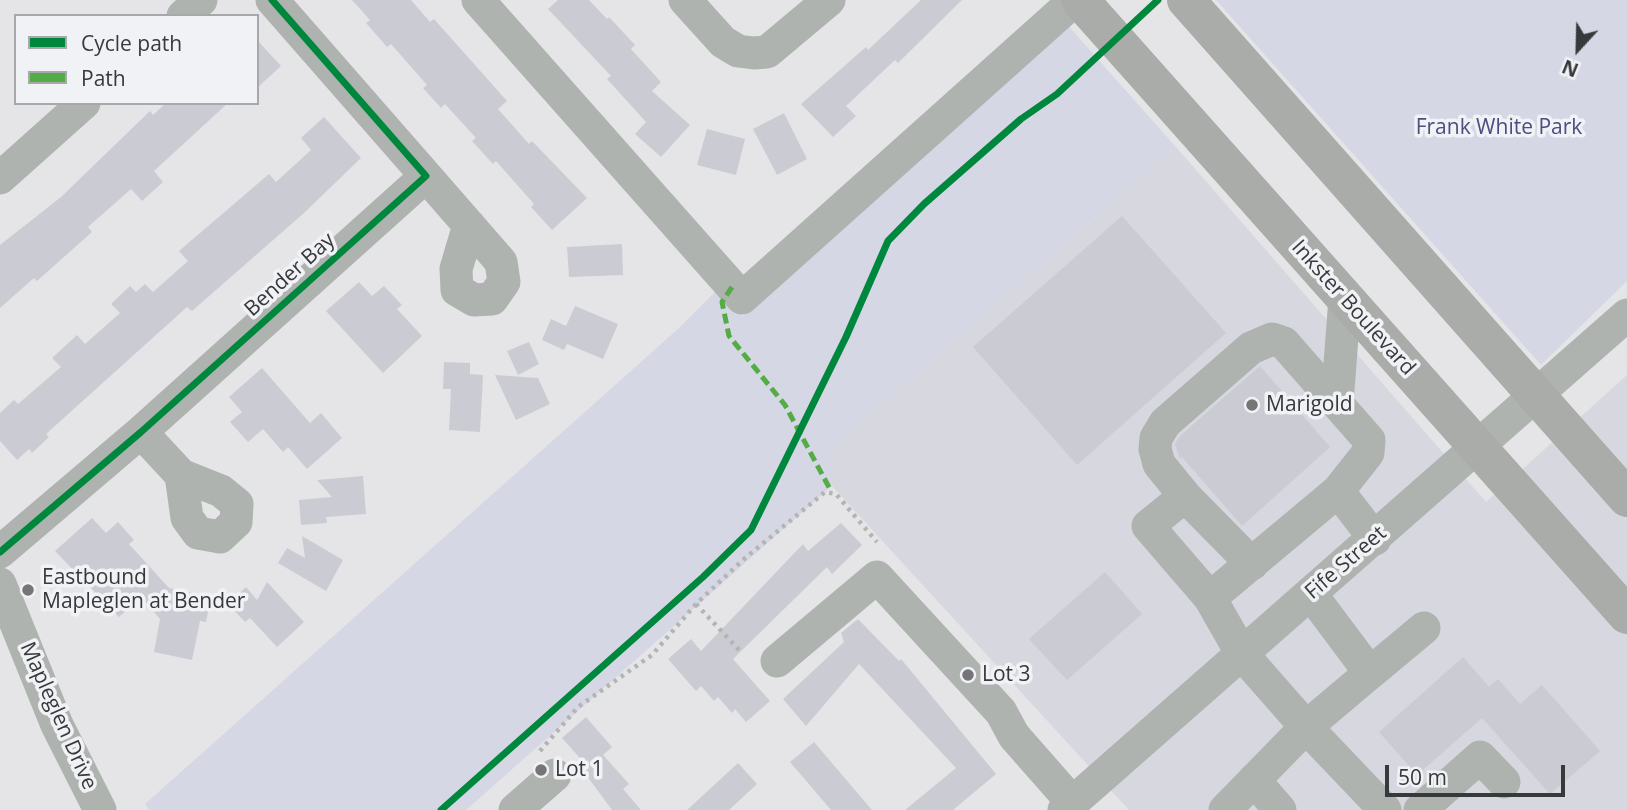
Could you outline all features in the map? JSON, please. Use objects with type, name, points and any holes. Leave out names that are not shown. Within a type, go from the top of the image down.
[{"type":"main road","name":"Inkster Boulevard","points":[[1077,0],[1627,615]]},
{"type":"main road","points":[[1186,0],[1627,498]]},
{"type":"street","points":[[185,14],[201,0]]},
{"type":"street","points":[[272,0],[469,225]]},
{"type":"street","points":[[478,0],[742,298],[1077,0]]},
{"type":"street","points":[[685,0],[723,42],[738,51],[754,53],[767,52],[829,0]]},
{"type":"street","points":[[0,177],[82,105]]},
{"type":"street","name":"Bender Bay","points":[[0,552],[141,432],[426,176]]},
{"type":"street","points":[[1337,403],[1345,298]]},
{"type":"street","name":"Fife Street","points":[[1068,806],[1538,396],[1627,315]]},
{"type":"street","points":[[1210,598],[1252,564],[1338,491],[1368,453],[1369,440],[1284,343],[1272,339],[1251,348],[1165,423],[1156,438],[1155,449],[1159,464],[1185,496],[1252,564]]},
{"type":"street","points":[[141,432],[181,475]]},
{"type":"street","points":[[1338,491],[1375,539]]},
{"type":"street","points":[[1185,496],[1148,526],[1210,598],[1242,654],[1306,727],[1385,810]]},
{"type":"street","points":[[777,661],[877,577],[1000,712],[1014,736],[1068,806]]},
{"type":"street","name":"Mapleglen Drive","points":[[0,584],[57,725],[100,810]]},
{"type":"street","points":[[1311,594],[1370,673]]},
{"type":"street","points":[[1225,810],[1306,727],[1424,628]]},
{"type":"street","points":[[1420,810],[1480,757],[1504,782]]},
{"type":"street","points":[[515,810],[555,775]]},
{"type":"street","points":[[1254,780],[1280,810]]},
{"type":"path","points":[[555,775],[539,764],[538,754],[578,707],[652,654],[696,604],[744,559],[825,492],[836,494],[877,542]]},
{"type":"path","points":[[696,604],[741,652]]},
{"type":"shaded area","points":[[1176,147],[1486,502],[1627,375],[1627,810],[1129,810],[832,486],[832,447]]},
{"type":"green space","name":"Frank White Park","points":[[1216,0],[1627,0],[1627,281],[1541,365]]},
{"type":"green space","points":[[1064,21],[1176,147],[832,447],[832,486],[466,810],[149,810],[145,804],[679,328],[716,291],[743,316]]},
{"type":"building","points":[[352,0],[411,0],[430,22],[434,19],[507,101],[498,109],[529,144],[532,141],[587,198],[552,230],[531,207],[534,204],[496,161],[493,164],[472,141],[476,138],[445,104],[441,108],[423,88],[427,85],[391,44],[387,47],[366,23],[370,20]]},
{"type":"building","points":[[558,0],[589,0],[607,19],[609,17],[635,45],[631,49],[661,82],[652,91],[690,125],[661,157],[635,134],[646,122],[607,79],[611,76],[548,9]]},
{"type":"building","points":[[921,0],[962,0],[898,63],[895,60],[846,106],[856,116],[833,137],[801,104],[866,47],[868,50]]},
{"type":"building","points":[[259,42],[281,66],[259,86]]},
{"type":"building","points":[[164,105],[226,105],[154,171],[163,182],[142,201],[131,189],[88,227],[92,232],[37,281],[34,278],[0,308],[0,245],[61,197],[150,111],[153,115]]},
{"type":"building","points":[[784,113],[807,159],[777,175],[753,129]]},
{"type":"building","points":[[324,117],[361,158],[304,213],[192,311],[187,307],[46,434],[49,437],[32,453],[29,449],[17,460],[0,441],[0,413],[14,400],[18,404],[61,367],[52,358],[77,335],[85,344],[120,313],[111,304],[130,286],[136,292],[145,284],[153,292],[188,261],[179,251],[269,174],[276,182],[311,150],[301,138]]},
{"type":"building","points":[[707,129],[745,139],[736,175],[697,165]]},
{"type":"building","points":[[1122,216],[1226,333],[1077,465],[973,347]]},
{"type":"building","points":[[622,244],[623,275],[569,277],[567,247]]},
{"type":"building","points":[[359,282],[372,296],[384,286],[402,305],[397,309],[422,336],[383,373],[326,311]]},
{"type":"building","points":[[575,306],[618,324],[603,359],[567,344],[564,350],[542,340],[551,319],[566,326]]},
{"type":"building","points":[[529,342],[539,364],[518,375],[507,351]]},
{"type":"building","points":[[444,362],[470,363],[470,374],[483,375],[480,432],[449,430],[451,389],[443,389]]},
{"type":"building","name":"Marigold","points":[[1260,366],[1330,447],[1242,526],[1182,457],[1180,459],[1175,444],[1180,436]]},
{"type":"building","points":[[262,368],[310,423],[321,413],[342,438],[307,469],[288,447],[283,452],[263,429],[248,442],[230,422],[242,412],[229,397]]},
{"type":"building","points":[[495,375],[538,378],[550,404],[516,420]]},
{"type":"building","points":[[363,476],[366,514],[326,517],[327,523],[301,525],[299,500],[332,497],[317,480]]},
{"type":"building","points":[[92,518],[106,533],[118,522],[134,540],[129,544],[169,588],[211,597],[206,622],[200,621],[192,660],[154,652],[160,619],[141,597],[119,617],[55,551]]},
{"type":"building","points":[[841,523],[862,545],[832,574],[827,567],[733,659],[770,701],[746,722],[735,709],[732,713],[718,697],[714,701],[701,686],[696,691],[668,659],[691,639],[701,651],[803,544],[808,551]]},
{"type":"building","points":[[302,536],[343,560],[326,591],[278,563],[287,548],[305,558]]},
{"type":"building","points":[[1105,572],[1142,614],[1067,680],[1029,639]]},
{"type":"building","points":[[267,582],[304,622],[277,647],[250,618],[245,622],[228,604],[246,587],[257,600]]},
{"type":"building","points":[[858,619],[899,661],[901,659],[996,774],[953,810],[905,810],[956,768],[859,664],[806,726],[783,699],[844,642],[841,633]]},
{"type":"building","points":[[1463,657],[1489,687],[1498,679],[1520,704],[1542,685],[1600,751],[1550,794],[1482,718],[1417,775],[1379,732]]},
{"type":"building","points":[[586,717],[612,747],[603,755],[629,784],[623,789],[641,810],[612,810],[584,772],[589,768],[562,738]]},
{"type":"building","points":[[814,742],[872,810],[831,810],[790,762]]},
{"type":"building","points":[[738,763],[757,784],[729,810],[687,810]]},
{"type":"marked path","points":[[732,287],[722,302],[729,336],[785,405],[831,491]]},
{"type":"cycle path","points":[[0,552],[141,432],[426,176],[272,0]]},
{"type":"cycle path","points":[[441,810],[703,577],[751,530],[846,337],[888,241],[924,204],[1021,119],[1057,94],[1158,0]]},
{"type":"place","name":"Marigold","points":[[1252,405]]},
{"type":"place","name":"Eastbound Mapleglen at Bender","points":[[28,590]]},
{"type":"place","name":"Lot 3","points":[[968,675]]},
{"type":"place","name":"Lot 1","points":[[541,770]]}]
